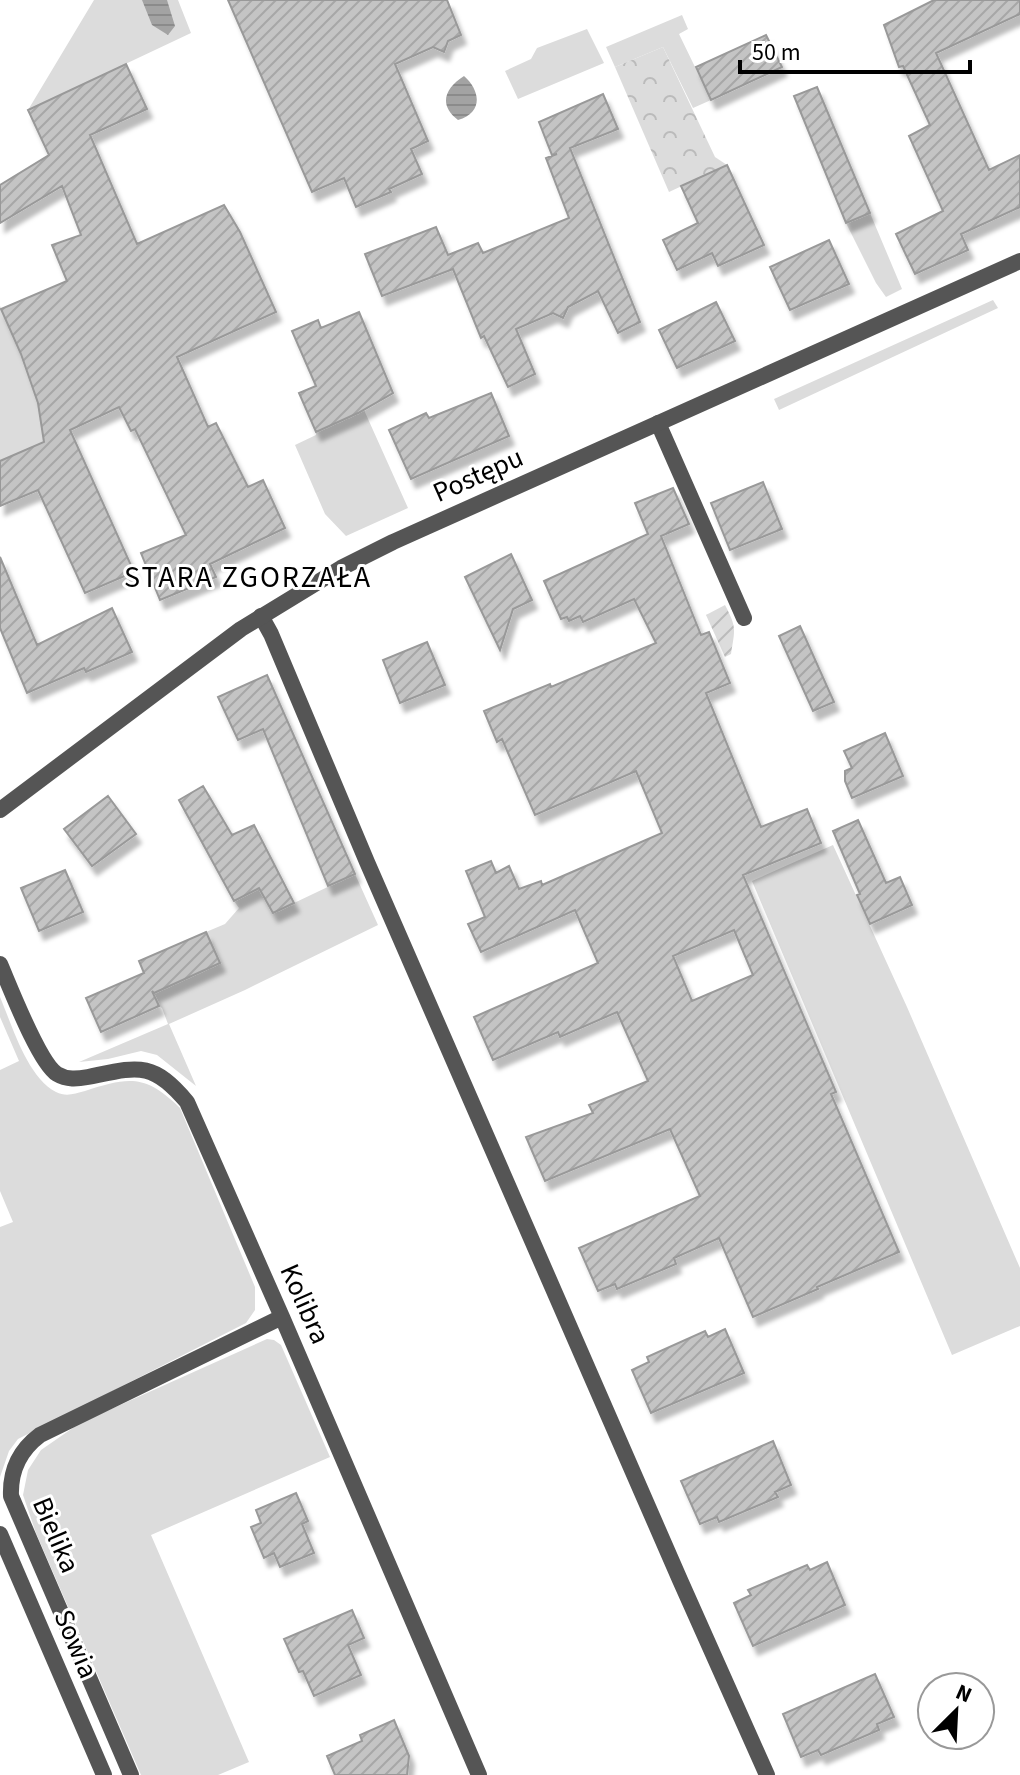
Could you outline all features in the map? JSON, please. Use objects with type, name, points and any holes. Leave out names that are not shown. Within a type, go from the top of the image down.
[{"type":"street","name":"Postępu","points":[[0,810],[241,629],[341,568],[1020,261]]},
{"type":"street","points":[[658,423],[744,618]]},
{"type":"street","points":[[261,616],[767,1775]]},
{"type":"street","name":"Kolibra","points":[[0,964],[42,1059],[57,1074],[75,1080],[121,1069],[154,1072],[173,1085],[187,1102],[479,1775]]},
{"type":"street","name":"Bielika","points":[[131,1775],[11,1496],[14,1470],[20,1455],[40,1435],[282,1317]]},
{"type":"street","name":"Sowia","points":[[0,1534],[104,1775]]},
{"type":"green space","points":[[94,0],[178,0],[191,33],[28,110]]},
{"type":"green space","points":[[682,15],[688,29],[679,34],[711,100],[693,108],[663,47],[615,67],[606,47]]},
{"type":"green space","points":[[587,29],[604,63],[518,99],[505,71],[531,59],[537,48]]},
{"type":"green space","points":[[663,47],[715,157],[727,165],[669,192],[615,67]]},
{"type":"green space","points":[[870,213],[902,289],[886,297],[846,223]]},
{"type":"green space","points":[[993,300],[998,308],[779,410],[774,399]]},
{"type":"green space","points":[[0,306],[33,380],[30,381],[38,403],[44,442],[0,461]]},
{"type":"green space","points":[[364,410],[408,508],[346,536],[325,514],[295,445]]},
{"type":"green space","points":[[725,605],[734,634],[731,654],[725,657],[706,615]]},
{"type":"green space","points":[[833,845],[1020,1268],[1020,1326],[952,1355],[752,881]]},
{"type":"green space","points":[[355,874],[378,925],[169,1024],[196,1086],[157,1055],[141,1051],[79,1062],[168,1024],[154,993],[220,963],[206,932],[225,924],[239,908],[234,901],[259,888],[273,913]]},
{"type":"green space","points":[[0,997],[29,1063],[46,1085],[56,1092],[70,1094],[113,1083],[136,1082],[157,1089],[180,1108],[255,1287],[255,1310],[246,1323],[18,1439],[9,1451],[0,1477],[0,1227],[13,1222],[0,1191],[0,1070],[19,1061],[0,1017]]},
{"type":"green space","points":[[267,1339],[281,1345],[330,1457],[151,1535],[249,1762],[218,1775],[141,1775],[36,1533],[23,1495],[28,1470],[41,1450],[80,1423]]},
{"type":"shaded area","points":[[142,0],[167,0],[175,26],[168,35],[152,25]]},
{"type":"shaded area","points":[[464,76],[474,88],[477,101],[472,112],[458,120],[448,108],[446,97],[452,86]]},
{"type":"building","points":[[228,0],[447,0],[461,35],[448,41],[444,52],[433,47],[395,64],[428,141],[411,149],[422,174],[356,207],[344,178],[312,192]]},
{"type":"building","points":[[934,0],[1020,0],[1020,14],[936,53],[989,170],[1020,155],[1020,207],[961,234],[968,250],[915,274],[896,234],[943,211],[909,136],[930,125],[903,66],[899,67],[884,25]]},
{"type":"building","points":[[766,35],[782,67],[711,100],[696,67]]},
{"type":"building","points":[[126,64],[147,109],[90,135],[137,244],[224,205],[240,232],[276,312],[177,357],[208,427],[216,423],[248,487],[263,480],[285,528],[210,564],[216,577],[160,600],[141,553],[186,535],[135,429],[131,431],[119,407],[70,430],[134,572],[85,593],[38,490],[0,506],[0,461],[44,442],[38,403],[1,309],[67,281],[52,245],[81,235],[62,186],[0,223],[0,185],[49,155],[28,110]]},
{"type":"building","points":[[817,87],[870,213],[846,223],[794,96]]},
{"type":"building","points":[[603,94],[618,129],[570,148],[640,322],[618,333],[598,291],[568,307],[563,318],[553,313],[516,329],[535,374],[508,387],[484,336],[481,338],[453,269],[382,296],[365,254],[436,227],[448,255],[478,243],[483,253],[569,218],[546,158],[557,154],[552,155],[539,122]]},
{"type":"building","points":[[727,165],[764,245],[718,266],[712,253],[677,270],[663,240],[698,223],[681,186]]},
{"type":"building","points":[[829,240],[849,284],[790,310],[770,267]]},
{"type":"building","points":[[716,302],[735,341],[677,368],[659,330]]},
{"type":"building","points":[[359,312],[393,393],[316,432],[299,393],[316,386],[292,331],[318,320],[321,328]]},
{"type":"building","points":[[491,393],[509,436],[411,479],[389,430],[426,413],[429,418]]},
{"type":"building","points":[[763,482],[782,529],[730,550],[711,503]]},
{"type":"building","points":[[673,488],[689,524],[661,536],[701,635],[709,632],[730,683],[706,693],[761,827],[807,809],[821,843],[743,875],[836,1092],[831,1094],[899,1252],[753,1317],[719,1238],[674,1258],[676,1264],[617,1289],[615,1284],[598,1291],[579,1248],[700,1196],[670,1129],[545,1181],[526,1137],[593,1113],[589,1105],[648,1081],[617,1012],[560,1037],[558,1032],[493,1060],[474,1017],[598,963],[575,910],[481,952],[468,924],[485,917],[466,871],[491,861],[496,873],[509,866],[519,889],[541,881],[542,885],[662,833],[636,771],[535,815],[502,739],[497,742],[484,711],[656,643],[634,599],[583,622],[580,616],[569,621],[567,617],[561,619],[544,581],[648,534],[635,503]],"holes":[[[734,930],[753,975],[692,1001],[673,956]]]},
{"type":"building","points":[[511,554],[532,600],[513,609],[500,650],[465,577]]},
{"type":"building","points":[[0,557],[37,645],[112,608],[132,652],[86,672],[84,668],[27,693],[0,628]]},
{"type":"building","points":[[800,626],[834,702],[813,711],[779,636]]},
{"type":"building","points":[[427,642],[445,685],[400,703],[383,660]]},
{"type":"building","points":[[267,675],[355,874],[328,886],[263,729],[238,740],[218,697]]},
{"type":"building","points":[[885,733],[903,776],[852,798],[845,781],[845,771],[852,768],[844,751]]},
{"type":"building","points":[[203,786],[232,835],[254,825],[294,903],[273,913],[259,888],[234,901],[179,800]]},
{"type":"building","points":[[108,796],[136,834],[92,866],[64,829]]},
{"type":"building","points":[[858,820],[886,883],[900,877],[912,905],[870,924],[833,831]]},
{"type":"building","points":[[65,870],[83,912],[39,931],[21,888]]},
{"type":"building","points":[[206,932],[220,963],[154,993],[152,991],[159,1006],[101,1032],[86,998],[144,973],[139,961]]},
{"type":"building","points":[[725,1329],[744,1373],[651,1413],[632,1370],[649,1362],[647,1357],[705,1331],[708,1337]]},
{"type":"building","points":[[773,1441],[791,1485],[775,1492],[778,1497],[719,1522],[717,1517],[700,1524],[681,1481]]},
{"type":"building","points":[[296,1493],[308,1521],[302,1524],[314,1553],[280,1567],[274,1553],[264,1558],[251,1527],[261,1523],[256,1510]]},
{"type":"building","points":[[827,1562],[845,1605],[753,1646],[734,1603],[751,1595],[748,1590],[807,1565],[810,1570]]},
{"type":"building","points":[[352,1610],[364,1638],[348,1645],[361,1675],[314,1696],[284,1639]]},
{"type":"building","points":[[875,1674],[894,1717],[877,1724],[879,1730],[821,1755],[818,1750],[801,1757],[783,1714]]},
{"type":"building","points":[[394,1720],[409,1756],[407,1775],[335,1775],[327,1756],[362,1741],[360,1735]]},
{"type":"district","name":"STARA ZGORZAŁA","points":[[248,577]]}]
